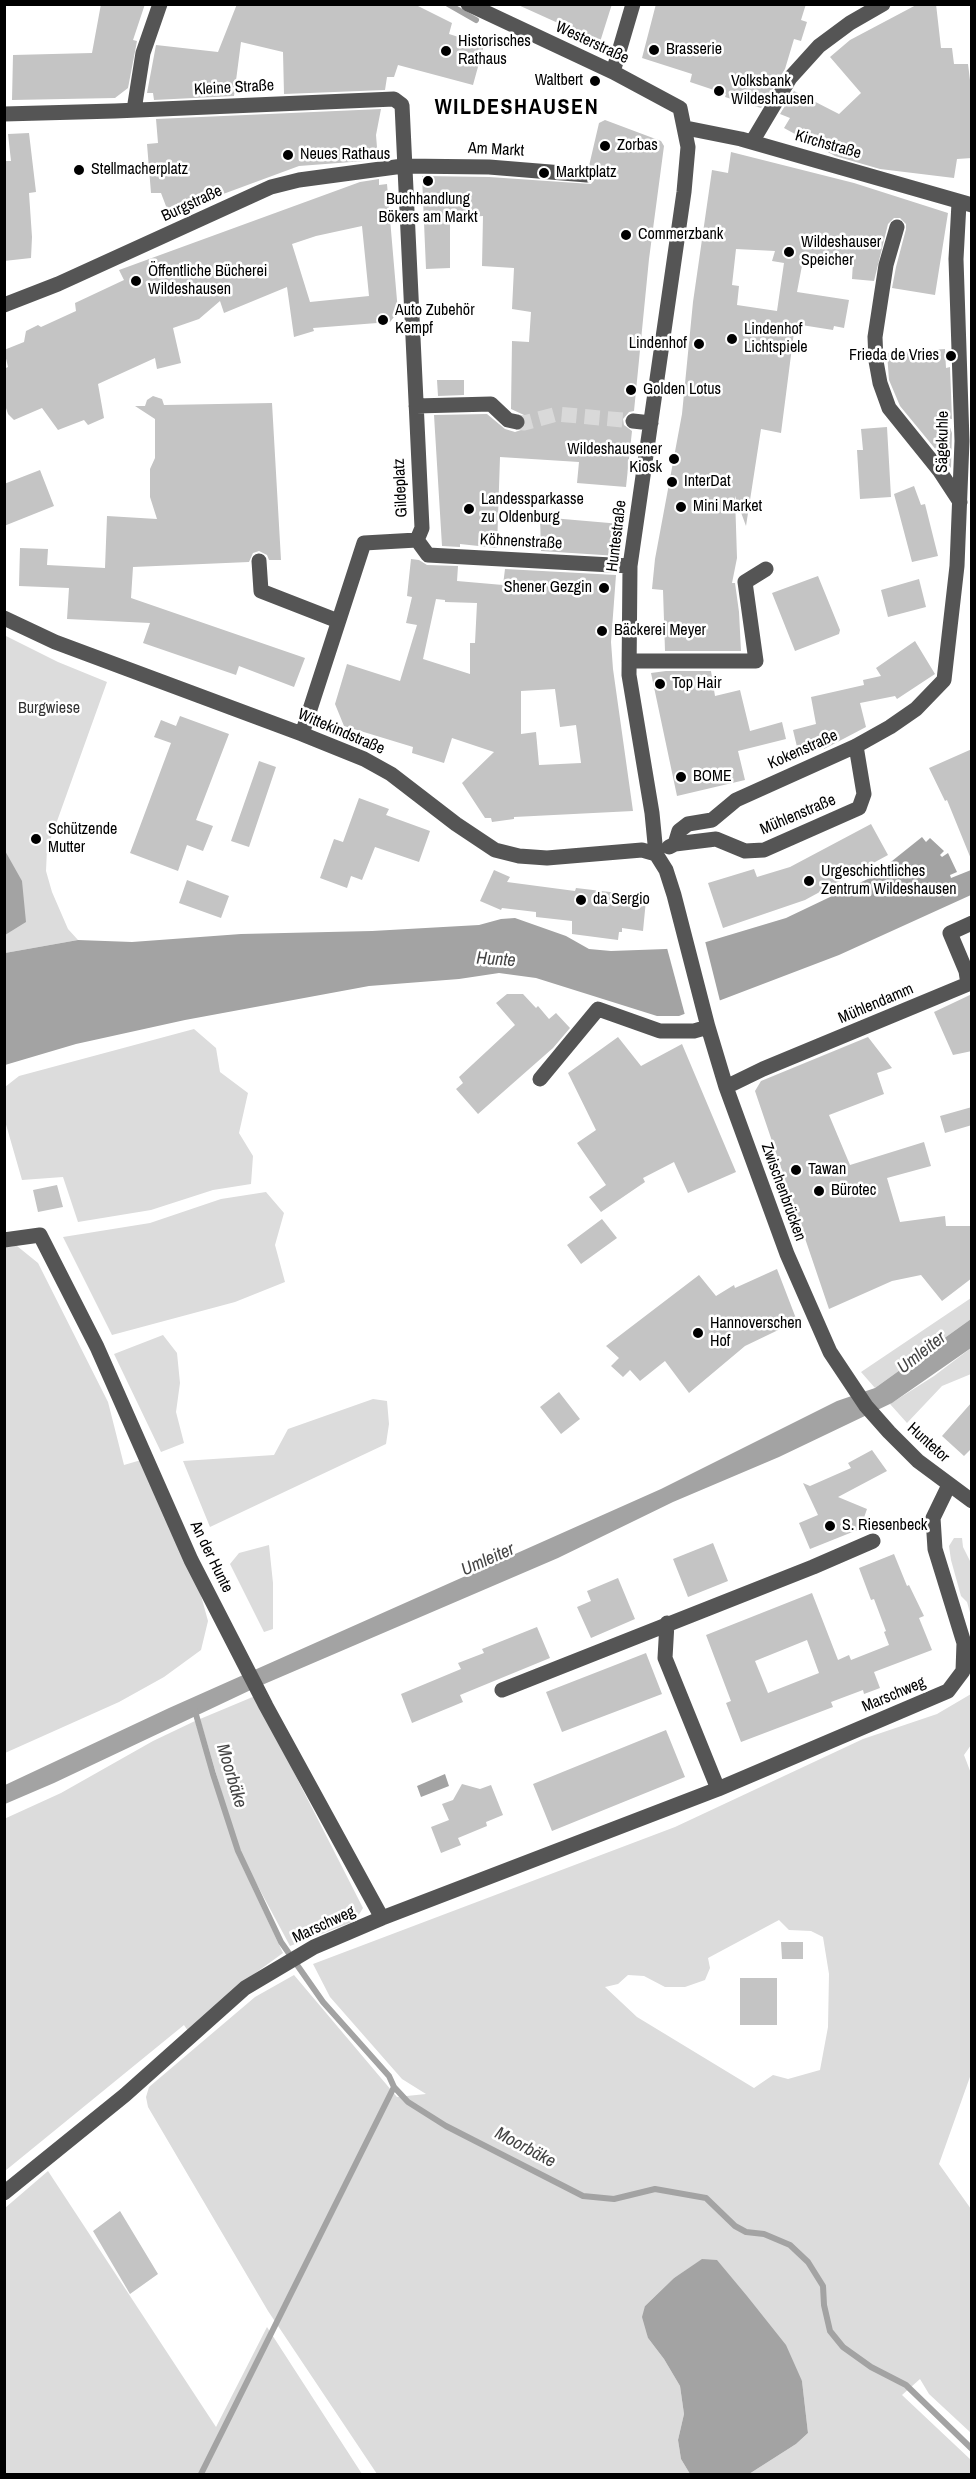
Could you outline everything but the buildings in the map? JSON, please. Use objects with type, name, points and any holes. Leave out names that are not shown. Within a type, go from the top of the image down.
[{"type":"street","points":[[134,110],[142,53],[160,4]]},
{"type":"street","name":"Westerstraße","points":[[468,4],[613,72],[680,108],[686,128]]},
{"type":"street","points":[[613,72],[633,4]]},
{"type":"street","points":[[752,141],[789,78],[819,46],[850,22],[883,4]]},
{"type":"street","name":"Kleine Straße","points":[[4,114],[394,99],[402,105],[403,166]]},
{"type":"street","name":"Kirchstraße","points":[[686,128],[752,141],[965,204]]},
{"type":"street","name":"Huntestraße","points":[[686,128],[688,147],[684,192],[630,566],[629,675],[652,813],[656,854],[666,870],[687,944]]},
{"type":"street","name":"Am Markt","points":[[403,166],[489,167],[587,175]]},
{"type":"street","name":"Burgstraße","points":[[4,305],[58,285],[271,187],[299,180],[403,166]]},
{"type":"street","name":"Gildeplatz","points":[[302,734],[364,543],[417,540],[422,528],[403,166]]},
{"type":"street","name":"Sägekuhle","points":[[944,680],[957,566],[960,502],[962,418],[956,259],[965,204]]},
{"type":"street","points":[[897,227],[886,265],[875,337],[880,383],[889,408],[939,470],[960,502]]},
{"type":"street","points":[[416,406],[491,404],[508,420],[517,422]]},
{"type":"street","points":[[633,421],[651,423]]},
{"type":"street","name":"Köhnenstraße","points":[[417,540],[428,555],[630,566]]},
{"type":"street","points":[[259,561],[261,591],[338,621]]},
{"type":"street","points":[[629,662],[756,661],[745,582],[766,569]]},
{"type":"street","name":"Wittekindstraße","points":[[4,618],[56,642],[364,759],[391,774],[475,839],[495,850],[519,856],[547,858],[642,850],[656,854]]},
{"type":"street","name":"Kokenstraße","points":[[675,844],[679,831],[688,824],[712,820],[736,800],[856,746],[916,710],[944,680]]},
{"type":"street","name":"Mühlenstraße","points":[[656,854],[675,844],[716,838],[746,851],[764,850],[859,808],[864,794],[856,746]]},
{"type":"street","name":"Mühlendamm","points":[[726,1087],[763,1069],[969,984],[950,933],[972,923]]},
{"type":"street","name":"Zwischenbrücken","points":[[687,944],[708,1028],[726,1087],[766,1200],[809,1309],[830,1352],[846,1377],[890,1432]]},
{"type":"street","points":[[540,1079],[598,1009],[660,1030],[694,1032],[708,1028]]},
{"type":"street","name":"An der Hunte","points":[[4,1240],[40,1235],[97,1347],[191,1560],[266,1706],[382,1918]]},
{"type":"street","name":"Huntetor","points":[[890,1432],[918,1461],[972,1501]]},
{"type":"street","name":"Marschweg","points":[[4,2193],[125,2095],[245,1988],[314,1947],[382,1918],[718,1789],[948,1692],[963,1671],[964,1643],[935,1549],[933,1518],[949,1485]]},
{"type":"street","points":[[502,1690],[813,1567],[873,1540]]},
{"type":"street","points":[[667,1623],[665,1658],[718,1789]]},
{"type":"green space","name":"Burgwiese","points":[[4,635],[58,662],[107,682],[47,849],[46,871],[52,892],[68,929],[78,940],[5,953]]},
{"type":"green space","points":[[194,1029],[216,1048],[220,1072],[248,1093],[239,1133],[253,1156],[251,1184],[213,1190],[151,1210],[78,1222],[63,1177],[22,1180],[5,1121],[5,1087],[19,1076]]},
{"type":"green space","points":[[266,1192],[284,1213],[275,1245],[285,1282],[235,1302],[112,1335],[63,1237],[150,1223],[221,1199]]},
{"type":"green space","points":[[17,1246],[38,1263],[108,1402],[124,1465],[141,1460],[200,1592],[208,1621],[201,1650],[164,1677],[119,1702],[5,1753],[4,1247]]},
{"type":"green space","points":[[971,1298],[971,1319],[875,1388],[861,1372]]},
{"type":"green space","points":[[163,1335],[177,1353],[180,1383],[176,1412],[184,1443],[161,1452],[114,1354]]},
{"type":"green space","points":[[971,1348],[971,1374],[942,1386],[907,1423],[890,1404],[934,1376]]},
{"type":"green space","points":[[373,1399],[387,1401],[389,1424],[386,1444],[210,1527],[183,1461],[274,1455],[288,1429]]},
{"type":"green space","points":[[954,1538],[962,1538],[963,1547],[971,1563],[971,1616],[967,1602],[961,1596],[951,1560],[949,1546]]},
{"type":"green space","points":[[269,1545],[273,1583],[273,1629],[264,1632],[230,1564],[239,1553]]},
{"type":"green space","points":[[971,1694],[971,1745],[964,1755],[972,1776],[971,2074],[939,2164],[971,2209],[971,2433],[929,2394],[920,2379],[902,2395],[971,2460],[971,2474],[749,2474],[796,2444],[808,2433],[802,2381],[703,2259],[674,2278],[645,2306],[648,2338],[680,2386],[684,2414],[678,2440],[681,2459],[690,2474],[377,2474],[268,2311],[148,2107],[146,2097],[149,2087],[255,1997],[294,1975],[397,2097],[426,2094],[402,2079],[330,1997],[313,1964],[675,1827],[863,1739],[937,1714]],"holes":[[[779,1920],[789,1930],[811,1931],[823,1937],[829,1974],[828,2027],[820,2070],[788,2079],[773,2075],[754,2088],[637,2017],[605,1987],[618,1984],[628,1975],[644,1976],[665,1987],[685,1987],[705,1980],[710,1968],[708,1958]]]},
{"type":"green space","points":[[255,1696],[363,1908],[355,1921],[290,1946],[239,1851],[200,1719]]},
{"type":"green space","points":[[195,1721],[236,1853],[283,1953],[243,1982],[188,2031],[184,2025],[5,2171],[4,1819],[61,1793],[153,1741]]},
{"type":"green space","points":[[48,2171],[216,2427],[267,2327],[362,2474],[5,2474],[5,2208]]},
{"type":"water","name":"Hunte","points":[[922,837],[926,842],[930,838],[944,851],[940,855],[942,857],[948,853],[957,872],[950,875],[951,878],[971,870],[971,895],[839,955],[679,1016],[657,1016],[536,978],[499,973],[459,979],[369,986],[185,1020],[76,1044],[5,1065],[5,953],[78,940],[132,942],[241,934],[372,931],[479,925],[515,918],[566,936],[589,949],[611,951],[666,949],[706,942],[786,918],[872,877]]},
{"type":"water","points":[[4,849],[22,881],[26,922],[5,935]]},
{"type":"water","points":[[971,1319],[971,1348],[892,1403],[779,1457],[673,1502],[558,1558],[255,1688],[5,1804],[5,1785],[169,1708],[661,1489],[837,1401],[875,1388]]},
{"type":"water","points":[[445,1774],[449,1786],[421,1797],[417,1786]]},
{"type":"water","points":[[702,2259],[717,2260],[747,2296],[786,2345],[802,2381],[808,2433],[796,2444],[749,2474],[690,2474],[681,2459],[678,2440],[684,2414],[680,2386],[648,2338],[642,2317],[645,2306],[674,2278]]},
{"type":"pier","points":[[705,941],[720,1001],[685,1015],[667,948]]},
{"type":"waterway","points":[[448,4],[476,20]]},
{"type":"waterway","name":"Moorbäke","points":[[195,1711],[238,1851],[281,1942],[323,2002],[389,2076],[394,2087],[408,2102],[446,2126],[583,2196],[614,2199],[655,2189],[706,2198],[735,2226],[746,2232],[764,2234],[790,2245],[808,2262],[823,2286],[824,2305],[830,2331],[843,2347],[871,2367],[906,2385],[972,2449]]},
{"type":"waterway","points":[[201,2474],[394,2087]]},
{"type":"tunnel","points":[[517,422],[524,423],[557,414],[633,421]]},
{"type":"place","name":"Brasserie","points":[[654,50]]},
{"type":"place","name":"Historisches Rathaus","points":[[446,51]]},
{"type":"place","name":"Waltbert","points":[[595,81]]},
{"type":"place","name":"Volksbank Wildeshausen","points":[[719,91]]},
{"type":"place","name":"Zorbas","points":[[605,146]]},
{"type":"place","name":"Neues Rathaus","points":[[288,155]]},
{"type":"place","name":"Stellmacherplatz","points":[[79,170]]},
{"type":"place","name":"Marktplatz","points":[[544,173]]},
{"type":"place","name":"Buchhandlung Bökers am Markt","points":[[428,181]]},
{"type":"place","name":"Commerzbank","points":[[626,235]]},
{"type":"place","name":"Wildeshauser Speicher","points":[[789,252]]},
{"type":"place","name":"Öffentliche Bücherei Wildeshausen","points":[[136,281]]},
{"type":"place","name":"Auto Zubehör Kempf","points":[[383,320]]},
{"type":"place","name":"Lindenhof Lichtspiele","points":[[732,339]]},
{"type":"place","name":"Lindenhof","points":[[699,344]]},
{"type":"place","name":"Frieda de Vries","points":[[951,356]]},
{"type":"place","name":"Golden Lotus","points":[[631,390]]},
{"type":"place","name":"Wildeshausener Kiosk","points":[[674,459]]},
{"type":"place","name":"InterDat","points":[[672,482]]},
{"type":"place","name":"Mini Market","points":[[681,507]]},
{"type":"place","name":"Landessparkasse zu Oldenburg","points":[[469,509]]},
{"type":"place","name":"Shener Gezgin","points":[[604,588]]},
{"type":"place","name":"Bäckerei Meyer","points":[[602,631]]},
{"type":"place","name":"Top Hair","points":[[660,684]]},
{"type":"place","name":"BOME","points":[[681,777]]},
{"type":"place","name":"Schützende Mutter","points":[[36,839]]},
{"type":"place","name":"Urgeschichtliches Zentrum Wildeshausen","points":[[809,881]]},
{"type":"place","name":"da Sergio","points":[[581,900]]},
{"type":"place","name":"Tawan","points":[[796,1170]]},
{"type":"place","name":"Bürotec","points":[[819,1191]]},
{"type":"place","name":"Hannoverschen Hof","points":[[698,1333]]},
{"type":"place","name":"S. Riesenbeck","points":[[830,1526]]},
{"type":"district","name":"WILDESHAUSEN","points":[[517,108]]},
{"type":"water label","name":"Umleiter","points":[[922,1353]]},
{"type":"water label","name":"Umleiter","points":[[488,1560]]}]
